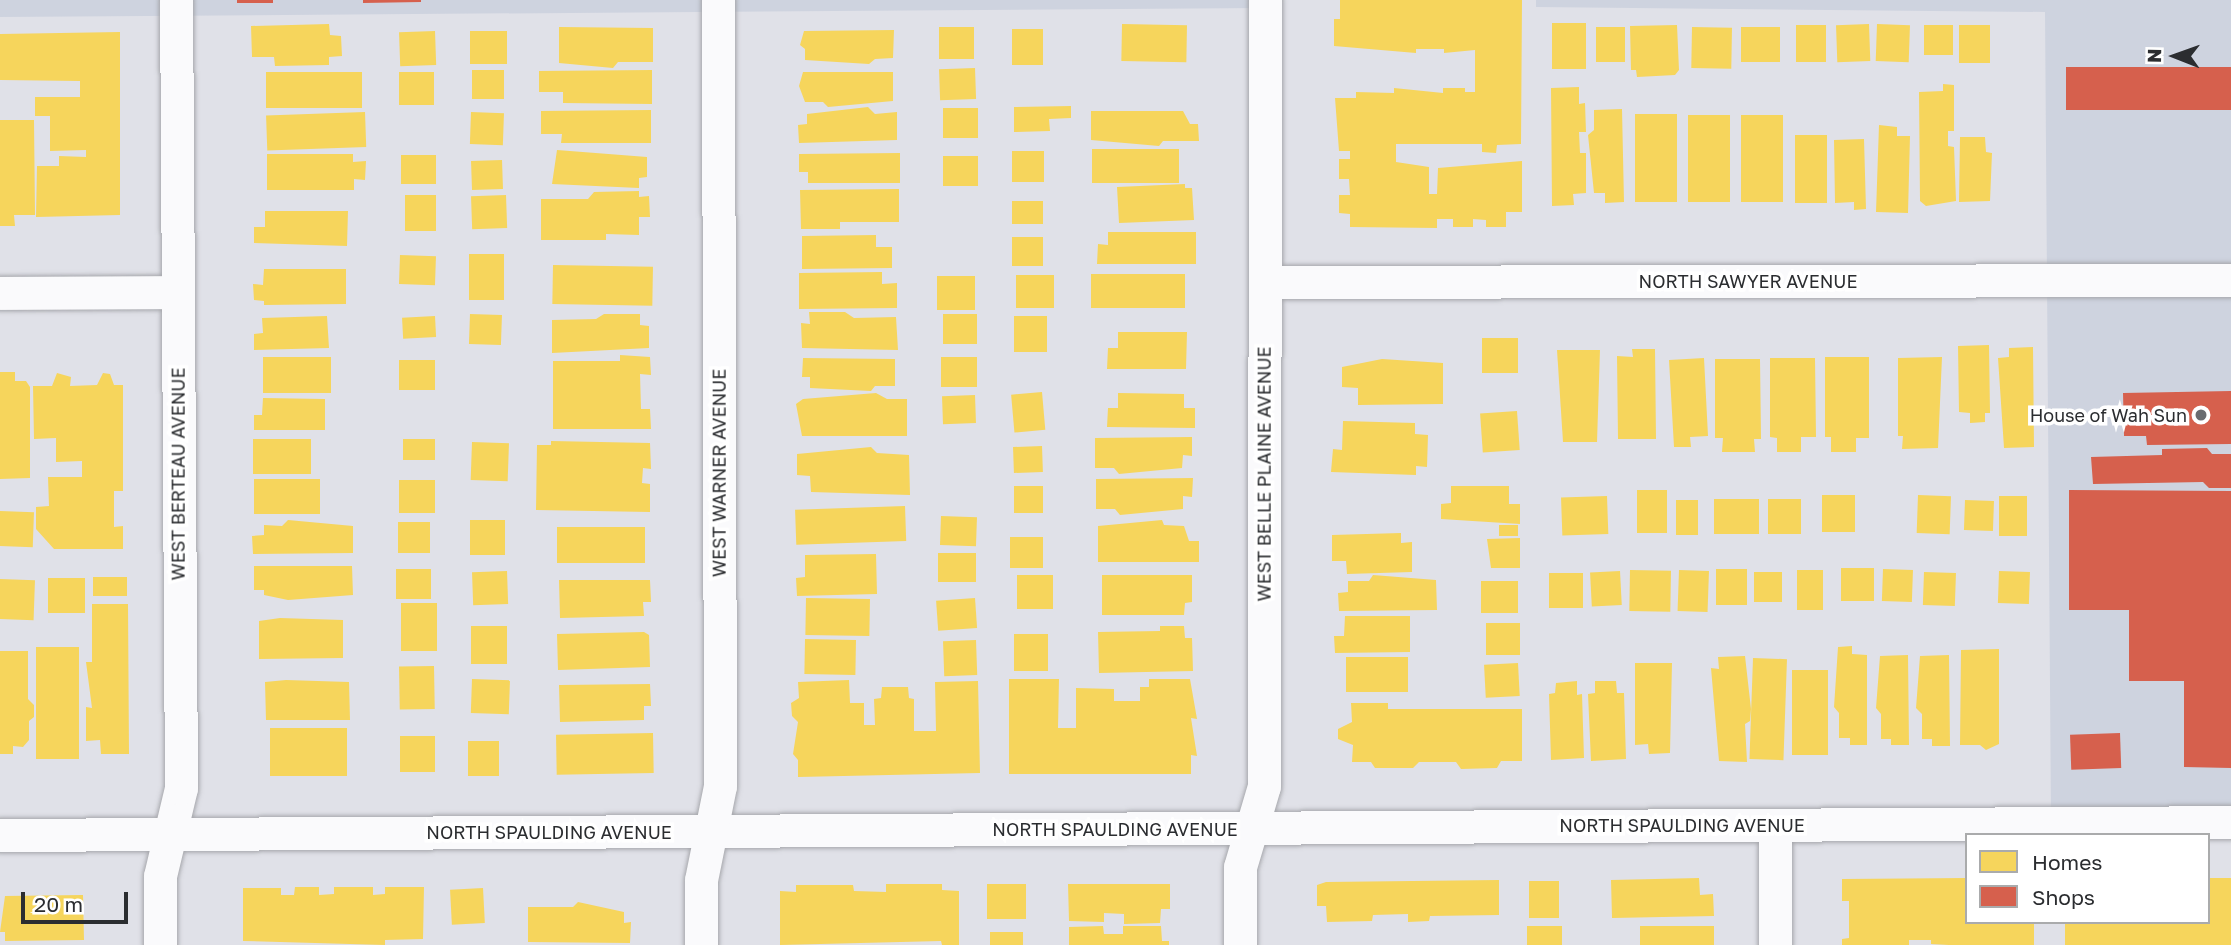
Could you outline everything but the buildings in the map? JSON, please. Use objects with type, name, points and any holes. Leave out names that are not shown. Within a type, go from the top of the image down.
[{"type":"street","name":"WEST BERTEAU AVENUE","points":[[160,945],[159,876],[181,801],[176,0]]},
{"type":"street","name":"WEST WARNER AVENUE","points":[[701,945],[701,880],[720,786],[718,0]]},
{"type":"street","name":"WEST BELLE PLAINE AVENUE","points":[[1240,945],[1240,867],[1264,786],[1265,0]]},
{"type":"street","name":"NORTH SAWYER AVENUE","points":[[1265,282],[2231,280]]},
{"type":"street","points":[[0,293],[177,292]]},
{"type":"street","name":"NORTH SPAULDING AVENUE","points":[[0,835],[2231,822]]},
{"type":"street","points":[[1775,825],[1775,945]]},
{"type":"shaded area","points":[[0,0],[1262,0],[1262,8],[0,17]]},
{"type":"shaded area","points":[[1536,0],[2231,0],[2231,818],[2051,820],[2045,12],[1536,7]]},
{"type":"place","name":"House of Wah Sun","points":[[2201,415]]}]
